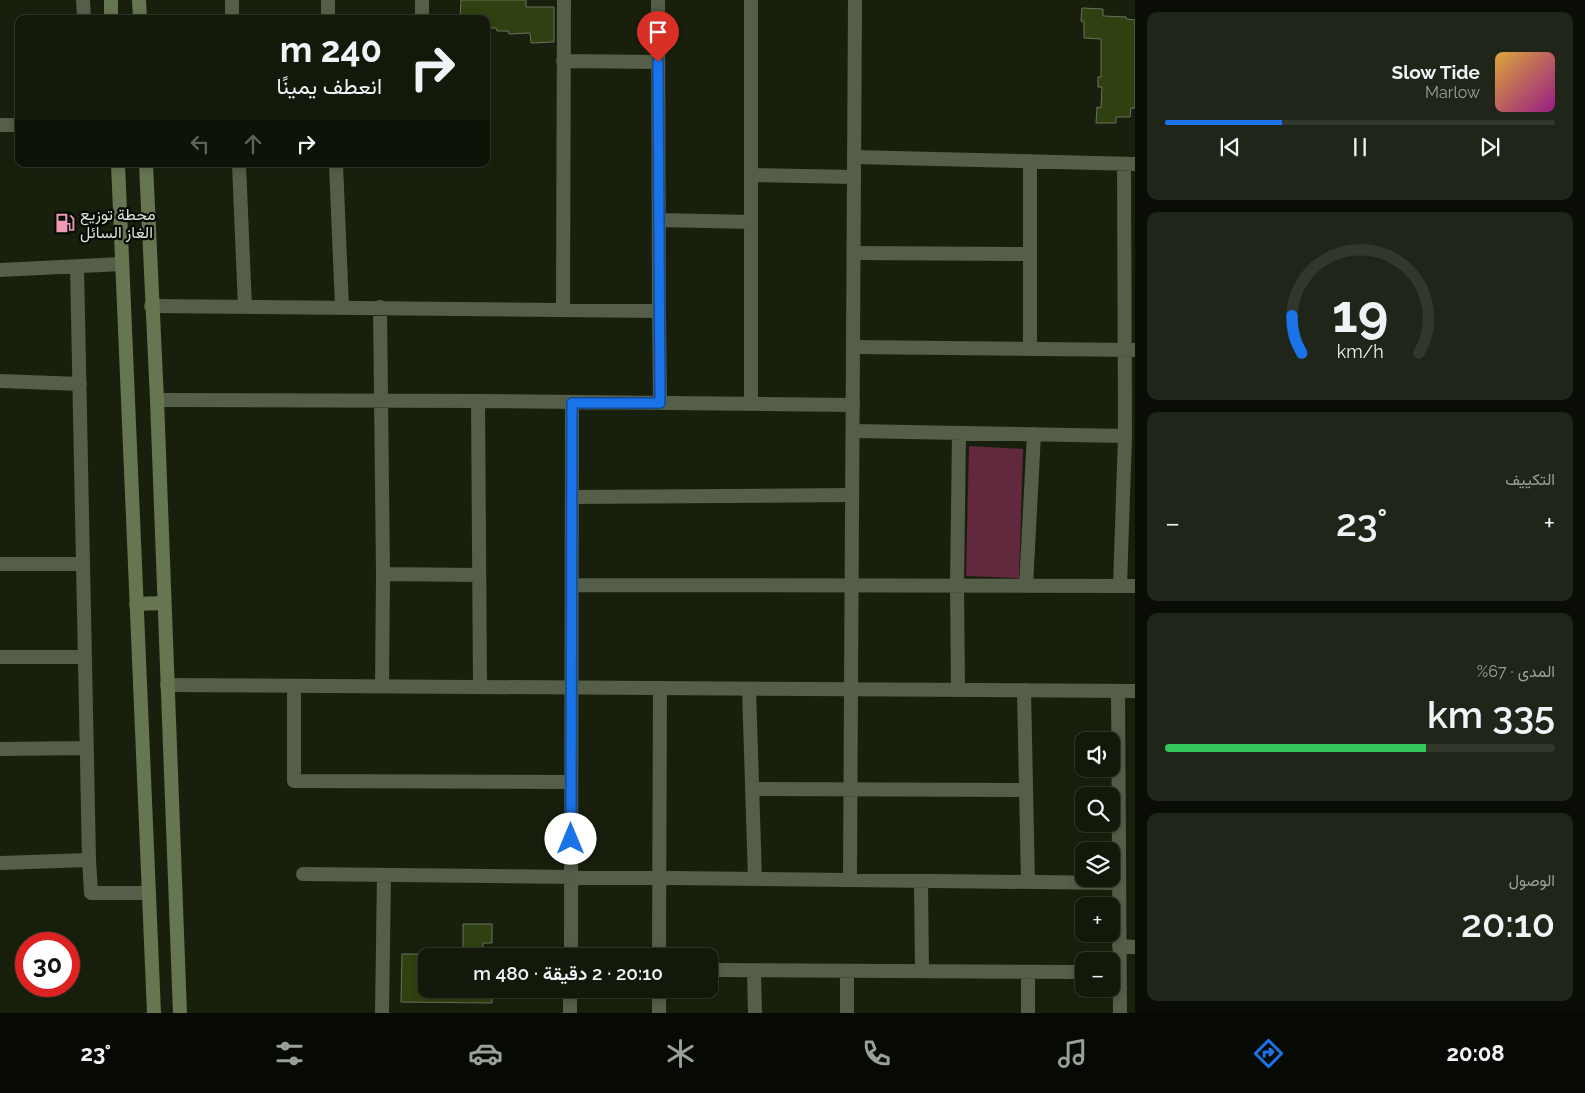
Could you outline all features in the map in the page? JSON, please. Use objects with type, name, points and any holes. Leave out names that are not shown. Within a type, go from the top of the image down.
[{"type":"main road","points":[[111,0],[112,15]]},
{"type":"main road","points":[[139,0],[140,15]]},
{"type":"main road","points":[[118,167],[154,1013]]},
{"type":"main road","points":[[146,167],[151,306],[157,400],[180,1013]]},
{"type":"main road","points":[[136,604],[164,603]]},
{"type":"street","points":[[83,0],[84,15]]},
{"type":"street","points":[[232,0],[232,15]]},
{"type":"street","points":[[328,0],[328,15]]},
{"type":"street","points":[[422,0],[422,15]]},
{"type":"street","points":[[563,310],[564,0]]},
{"type":"street","points":[[658,0],[660,403]]},
{"type":"street","points":[[751,404],[752,0]]},
{"type":"street","points":[[850,880],[855,0]]},
{"type":"street","points":[[563,61],[658,62]]},
{"type":"street","points":[[0,126],[15,125]]},
{"type":"street","points":[[854,157],[1129,164],[1130,403],[1125,436],[1120,586]]},
{"type":"street","points":[[1030,162],[1030,348]]},
{"type":"street","points":[[238,167],[245,307]]},
{"type":"street","points":[[336,167],[342,307]]},
{"type":"street","points":[[751,174],[854,177]]},
{"type":"street","points":[[659,220],[751,222]]},
{"type":"street","points":[[854,253],[1030,254]]},
{"type":"street","points":[[0,270],[122,264]]},
{"type":"street","points":[[77,266],[91,894],[149,893]]},
{"type":"street","points":[[151,306],[659,311]]},
{"type":"street","points":[[380,307],[383,574],[382,686]]},
{"type":"street","points":[[853,347],[1130,350]]},
{"type":"street","points":[[0,381],[80,384]]},
{"type":"street","points":[[157,400],[380,400],[853,405]]},
{"type":"street","points":[[478,401],[480,687]]},
{"type":"street","points":[[570,948],[572,403]]},
{"type":"street","points":[[853,431],[1125,436]]},
{"type":"street","points":[[958,690],[959,433]]},
{"type":"street","points":[[1026,586],[1034,434]]},
{"type":"street","points":[[572,497],[852,495]]},
{"type":"street","points":[[0,564],[83,564]]},
{"type":"street","points":[[383,574],[479,575]]},
{"type":"street","points":[[572,585],[1135,586]]},
{"type":"street","points":[[0,657],[85,657]]},
{"type":"street","points":[[167,685],[1135,691]]},
{"type":"street","points":[[294,686],[294,781],[571,782]]},
{"type":"street","points":[[659,948],[660,688]]},
{"type":"street","points":[[749,688],[755,879]]},
{"type":"street","points":[[1024,690],[1028,882]]},
{"type":"street","points":[[1118,691],[1119,842]]},
{"type":"street","points":[[0,749],[87,748]]},
{"type":"street","points":[[752,789],[1026,790]]},
{"type":"street","points":[[0,863],[89,860]]},
{"type":"street","points":[[303,874],[1075,883]]},
{"type":"street","points":[[382,1013],[384,875]]},
{"type":"street","points":[[921,881],[922,972]]},
{"type":"street","points":[[1118,952],[1119,887]]},
{"type":"street","points":[[1119,946],[1135,947]]},
{"type":"street","points":[[718,970],[1075,972]]},
{"type":"street","points":[[754,971],[755,1013]]},
{"type":"street","points":[[847,971],[847,1013]]},
{"type":"street","points":[[1028,972],[1028,1013]]},
{"type":"street","points":[[1118,997],[1120,1013]]},
{"type":"street","points":[[570,998],[570,1013]]},
{"type":"street","points":[[659,998],[659,1013]]},
{"type":"shaded area","points":[[969,446],[1023,449],[1019,578],[966,576]]},
{"type":"building","points":[[461,0],[526,0],[526,7],[554,7],[554,42],[531,43],[530,33],[509,34],[508,31],[497,31],[496,28],[490,28],[490,15],[460,15]]},
{"type":"building","points":[[1082,8],[1103,9],[1103,16],[1126,17],[1126,19],[1135,20],[1135,108],[1131,108],[1130,117],[1116,117],[1116,123],[1096,123],[1097,107],[1101,108],[1102,87],[1098,87],[1098,77],[1101,77],[1101,39],[1084,38],[1084,22],[1081,21]]},
{"type":"building","points":[[463,924],[492,924],[492,943],[483,943],[483,948],[463,948]]},
{"type":"building","points":[[402,954],[418,954],[418,998],[492,998],[492,1003],[401,1002]]},
{"type":"place","name":"محطة توزيع الغاز السائل","points":[[65,223]]},
{"type":"route","points":[[571,839],[572,403],[660,403],[658,62]]}]
